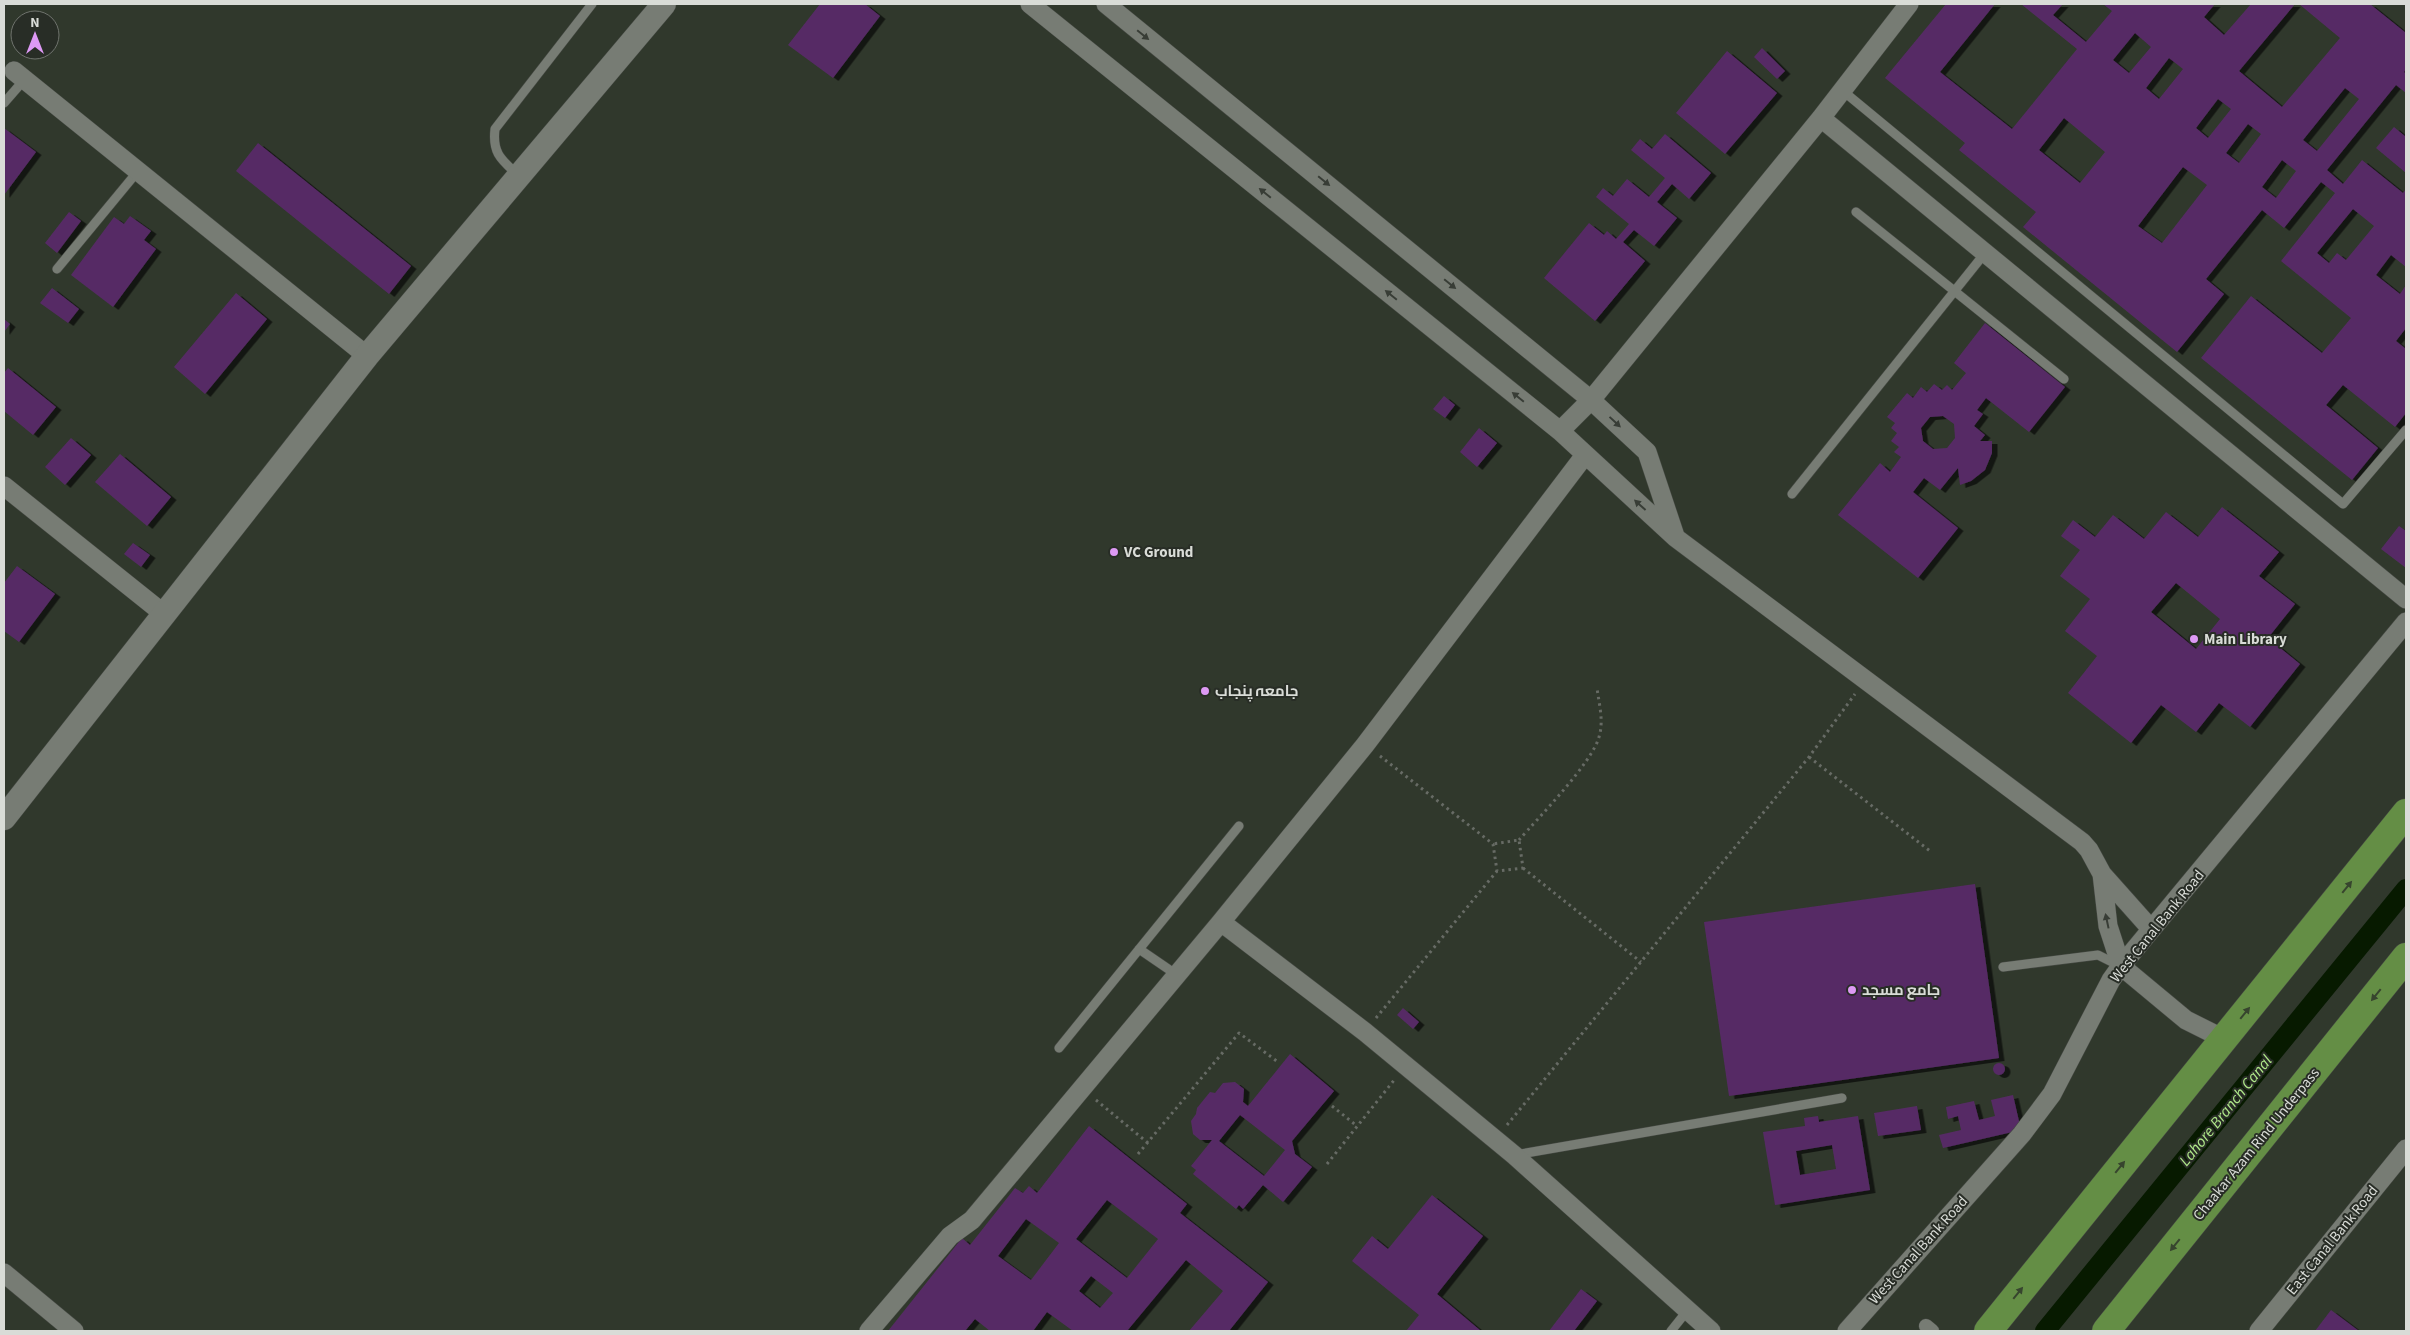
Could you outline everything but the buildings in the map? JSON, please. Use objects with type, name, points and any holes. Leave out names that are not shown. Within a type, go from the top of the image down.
[{"type":"highway","points":[[1988,1331],[2406,813]]},
{"type":"highway","name":"Chaakar Azam Rind Underpass","points":[[2106,1331],[2406,957]]},
{"type":"street","points":[[4,818],[367,356],[664,4]]},
{"type":"street","points":[[1030,4],[1560,431],[1676,538],[2082,842],[2089,850],[2102,874],[2151,929]]},
{"type":"street","points":[[1106,4],[1591,400],[1648,452],[1676,538]]},
{"type":"street","points":[[1560,431],[1591,400],[1843,91],[1909,4]]},
{"type":"street","points":[[19,76],[367,356]]},
{"type":"street","points":[[1821,118],[2406,599]]},
{"type":"street","points":[[869,1331],[950,1236],[972,1220],[1222,922],[1365,745],[1585,455]]},
{"type":"street","points":[[4,486],[164,614]]},
{"type":"street","name":"West Canal Bank Road","points":[[1846,1331],[2022,1134],[2052,1094],[2111,980],[2121,966],[2406,622]]},
{"type":"street","points":[[2102,874],[2108,926],[2121,966],[2186,1020],[2224,1039]]},
{"type":"street","points":[[1222,922],[1365,1032],[1496,1139],[1687,1311],[1712,1331]]},
{"type":"street","name":"East Canal Bank Road","points":[[2259,1331],[2406,1149]]},
{"type":"street","points":[[4,1273],[74,1331]]},
{"type":"lane","points":[[519,176],[498,156],[494,143],[495,129],[592,4]]},
{"type":"lane","points":[[4,103],[19,76]]},
{"type":"lane","points":[[1843,91],[2343,504],[2406,430]]},
{"type":"lane","points":[[57,269],[138,171]]},
{"type":"lane","points":[[1856,212],[1957,291],[2064,379]]},
{"type":"lane","points":[[1792,494],[1957,291],[1985,253]]},
{"type":"lane","points":[[1059,1048],[1239,826]]},
{"type":"lane","points":[[1139,949],[1177,975]]},
{"type":"lane","points":[[2004,967],[2098,955],[2121,966]]},
{"type":"lane","points":[[1514,1155],[1842,1098]]},
{"type":"lane","points":[[1671,1331],[1687,1311]]},
{"type":"path","points":[[1496,1139],[1808,757],[1865,681]]},
{"type":"path","points":[[1493,844],[1519,840],[1592,755],[1599,737],[1602,720],[1597,688]]},
{"type":"path","points":[[1365,745],[1493,844],[1497,872]]},
{"type":"path","points":[[1808,757],[1930,851]]},
{"type":"path","points":[[1519,840],[1523,868],[1641,962]]},
{"type":"path","points":[[1365,1032],[1497,872],[1523,868]]},
{"type":"path","points":[[1138,1154],[1239,1033],[1278,1062]]},
{"type":"path","points":[[1327,1164],[1406,1065]]},
{"type":"path","points":[[1082,1089],[1148,1143]]},
{"type":"path","points":[[1332,1106],[1357,1126]]},
{"type":"shaded area","name":"جامعہ پنجاب","points":[[4,4],[2406,4],[2406,1331],[4,1331]]},
{"type":"waterway","name":"Lahore Branch Canal","points":[[2045,1331],[2406,889]]},
{"type":"place","name":"VC Ground","points":[[1114,552]]},
{"type":"place","name":"Main Library","points":[[2194,639]]},
{"type":"place","name":"جامعہ پنجاب","points":[[1205,691]]},
{"type":"place","name":"جامع مسجد","points":[[1852,990]]}]
